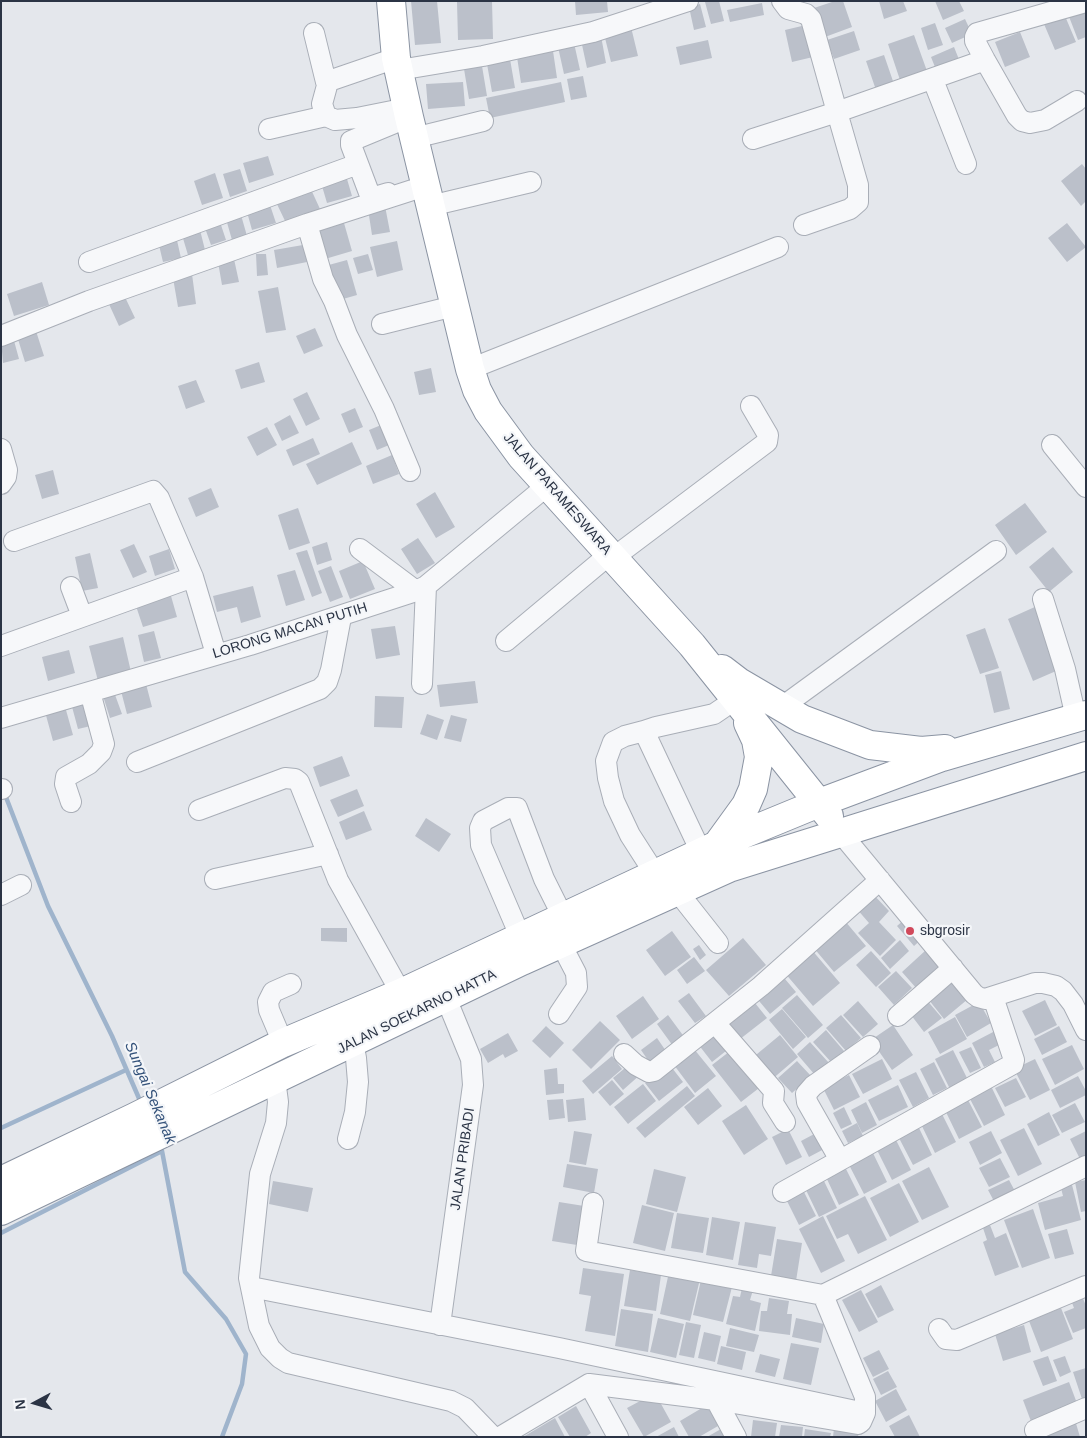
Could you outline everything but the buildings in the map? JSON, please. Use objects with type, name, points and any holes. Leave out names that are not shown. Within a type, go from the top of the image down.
[{"type":"highway","name":"JALAN PARAMESWARA","points":[[391,1],[398,64],[426,191],[470,369],[477,390],[488,411],[521,456],[692,645],[819,803],[840,832]]},
{"type":"highway","points":[[692,645],[739,682],[802,719],[870,745],[921,751],[980,746],[1081,717]]},
{"type":"highway","points":[[709,849],[746,805],[753,789],[758,765],[759,757],[756,740],[736,699]]},
{"type":"highway","name":"JALAN SOEKARNO HATTA","points":[[1,1211],[141,1129],[169,1100],[283,1043],[401,992],[709,849],[819,803],[942,757],[980,746]]},
{"type":"highway","points":[[819,803],[843,810],[864,808],[909,796],[1018,761],[1039,758],[1079,758]]},
{"type":"highway","name":"JALAN SOEKARNO HATTA","points":[[1,1181],[141,1129],[181,1124],[561,944],[729,868],[1079,758]]},
{"type":"street","points":[[328,82],[398,64],[482,56],[593,32],[688,1]]},
{"type":"street","points":[[782,1],[788,9],[806,14],[811,19],[858,185],[858,202],[850,209],[804,225]]},
{"type":"street","points":[[1076,102],[1045,120],[1030,123],[1022,121],[1016,116],[975,41],[977,33],[1086,2]]},
{"type":"street","points":[[314,33],[325,80],[328,82]]},
{"type":"street","points":[[753,139],[933,80],[986,60]]},
{"type":"street","points":[[933,80],[966,164]]},
{"type":"street","points":[[326,116],[322,104],[328,82]]},
{"type":"street","points":[[269,129],[326,116],[335,120],[357,118],[410,121],[483,121]]},
{"type":"street","points":[[410,121],[351,141],[371,198],[426,191],[532,182]]},
{"type":"street","points":[[89,262],[358,164]]},
{"type":"street","points":[[1,336],[89,301],[307,224],[426,191]]},
{"type":"street","points":[[307,224],[322,279],[384,409],[410,471]]},
{"type":"street","points":[[470,369],[778,247]]},
{"type":"street","points":[[382,324],[454,306]]},
{"type":"street","points":[[506,641],[611,556],[767,442],[768,435],[751,406]]},
{"type":"street","points":[[1052,445],[1086,487]]},
{"type":"street","points":[[1,449],[7,470],[6,477],[1,484]]},
{"type":"street","name":"LORONG MACAN PUTIH","points":[[1,718],[341,617],[421,589],[548,485]]},
{"type":"street","points":[[14,541],[154,490],[193,577],[216,654]]},
{"type":"street","points":[[360,549],[421,589],[422,684]]},
{"type":"street","points":[[782,707],[996,551]]},
{"type":"street","points":[[1,646],[193,577]]},
{"type":"street","points":[[71,587],[82,616]]},
{"type":"street","points":[[1043,599],[1081,717]]},
{"type":"street","points":[[137,762],[320,690],[327,682],[332,670],[341,617]]},
{"type":"street","points":[[71,802],[65,784],[66,777],[98,756],[104,744],[90,692]]},
{"type":"street","points":[[655,874],[630,835],[614,802],[606,761],[613,742],[625,736],[656,727],[714,714],[736,699]]},
{"type":"street","points":[[644,731],[709,849]]},
{"type":"street","points":[[199,810],[286,778],[292,778],[299,782],[338,880],[401,992]]},
{"type":"street","points":[[520,936],[481,845],[480,828],[482,821],[508,808],[517,808],[544,879],[563,917]]},
{"type":"street","points":[[840,832],[978,997],[985,999],[1035,983],[1056,986],[1079,1002],[1086,1030]]},
{"type":"street","points":[[215,878],[328,854]]},
{"type":"street","points":[[624,1054],[636,1064],[652,1072],[761,986],[880,880]]},
{"type":"street","points":[[1,895],[21,885]]},
{"type":"street","points":[[677,892],[718,943]]},
{"type":"street","points":[[560,1014],[577,987],[576,973],[561,944]]},
{"type":"street","points":[[898,1016],[952,968]]},
{"type":"street","points":[[283,1043],[269,1010],[268,1002],[273,992],[290,984]]},
{"type":"street","points":[[784,1192],[1013,1064],[1014,1060],[993,997]]},
{"type":"street","name":"JALAN PRIBADI","points":[[440,1325],[473,1085],[471,1059],[446,998]]},
{"type":"street","points":[[715,1023],[774,1091],[773,1102],[785,1122]]},
{"type":"street","points":[[348,1139],[355,1112],[358,1082],[356,1058],[352,1042]]},
{"type":"street","points":[[840,1160],[806,1102],[806,1094],[813,1086],[870,1046]]},
{"type":"street","points":[[275,1079],[278,1102],[276,1123],[260,1174],[249,1278],[260,1326],[270,1348],[280,1358],[298,1366],[451,1401],[466,1408],[493,1437]]},
{"type":"street","points":[[593,1203],[586,1251],[823,1295],[1086,1166]]},
{"type":"street","points":[[939,1329],[946,1339],[957,1340],[1086,1286]]},
{"type":"street","points":[[251,1287],[559,1348],[866,1414]]},
{"type":"street","points":[[500,1437],[589,1384],[716,1400],[855,1424],[861,1422],[866,1414],[865,1397],[823,1295]]},
{"type":"street","points":[[589,1384],[618,1437]]},
{"type":"street","points":[[716,1400],[736,1437]]},
{"type":"street","points":[[1035,1430],[1086,1408]]},
{"type":"waterway","name":"Sungai Sekanak","points":[[4,792],[48,906],[112,1036],[141,1103]]},
{"type":"waterway","points":[[1,1128],[126,1070]]},
{"type":"waterway","name":"Sungai Sekanak","points":[[159,1144],[162,1151],[185,1272],[226,1319],[246,1354],[242,1384],[222,1437]]},
{"type":"waterway","points":[[1,1233],[162,1151]]},
{"type":"place","name":"sbgrosir","points":[[910,931]]}]
